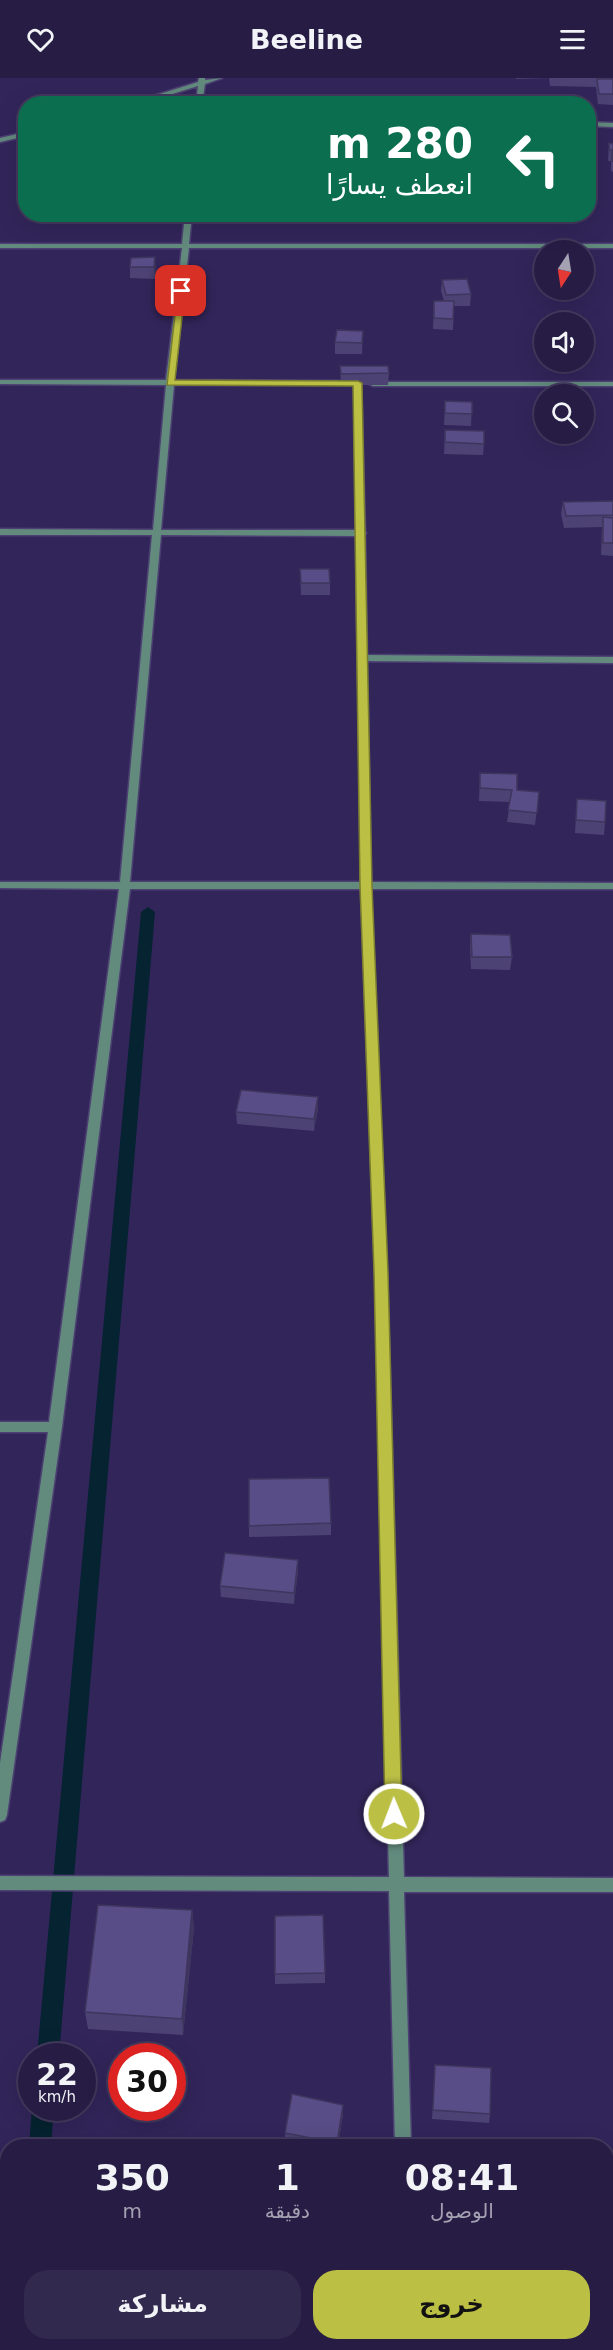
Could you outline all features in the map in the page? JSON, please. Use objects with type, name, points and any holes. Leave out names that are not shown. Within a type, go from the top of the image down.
[{"type":"street","points":[[155,96],[202,80],[219,78]]},
{"type":"street","points":[[201,96],[202,80]]},
{"type":"street","points":[[596,124],[613,125]]},
{"type":"street","points":[[0,140],[18,136]]},
{"type":"street","points":[[0,1815],[55,1427],[125,885],[170,383],[188,222]]},
{"type":"street","points":[[0,246],[613,246]]},
{"type":"street","points":[[0,382],[613,384]]},
{"type":"street","points":[[358,383],[366,886],[381,1272],[403,2139]]},
{"type":"street","points":[[0,532],[362,533]]},
{"type":"street","points":[[364,658],[613,660]]},
{"type":"street","points":[[0,885],[613,886]]},
{"type":"street","points":[[0,1427],[55,1427]]},
{"type":"street","points":[[0,1883],[613,1885]]},
{"type":"building","points":[[597,79],[613,79],[613,94],[599,94]]},
{"type":"building","points":[[609,143],[613,144],[613,150],[609,150]]},
{"type":"building","points":[[155,257],[154,267],[130,267],[131,258]]},
{"type":"building","points":[[467,279],[471,294],[446,295],[442,280]]},
{"type":"building","points":[[434,301],[454,301],[453,319],[434,318]]},
{"type":"building","points":[[337,330],[363,331],[362,343],[335,342]]},
{"type":"building","points":[[340,366],[388,366],[389,373],[341,374]]},
{"type":"building","points":[[445,401],[472,402],[472,414],[445,413]]},
{"type":"building","points":[[445,430],[484,431],[484,444],[445,442]]},
{"type":"building","points":[[613,501],[613,515],[566,516],[563,502]]},
{"type":"building","points":[[603,517],[613,518],[613,543],[603,543]]},
{"type":"building","points":[[300,569],[329,569],[330,583],[301,583]]},
{"type":"building","points":[[480,773],[517,774],[517,790],[539,792],[537,813],[508,810],[512,790],[480,788]]},
{"type":"building","points":[[577,799],[606,801],[605,822],[576,820]]},
{"type":"building","points":[[471,934],[510,935],[512,957],[472,957]]},
{"type":"building","points":[[241,1090],[318,1097],[314,1119],[236,1112]]},
{"type":"building","points":[[329,1478],[331,1523],[249,1526],[249,1479]]},
{"type":"building","points":[[225,1553],[298,1560],[294,1593],[220,1586]]},
{"type":"building","points":[[98,1905],[192,1910],[182,2019],[85,2012]]},
{"type":"building","points":[[323,1915],[325,1973],[275,1974],[275,1916]]},
{"type":"building","points":[[435,2065],[491,2068],[490,2114],[433,2110]]},
{"type":"building","points":[[292,2094],[343,2105],[338,2139],[316,2139],[285,2133]]},
{"type":"waterway","points":[[49,2043],[148,912]]},
{"type":"waterway","points":[[41,2139],[42,2121]]},
{"type":"route","points":[[181,291],[170,383],[358,383],[366,886],[381,1272],[394,1814]]}]
